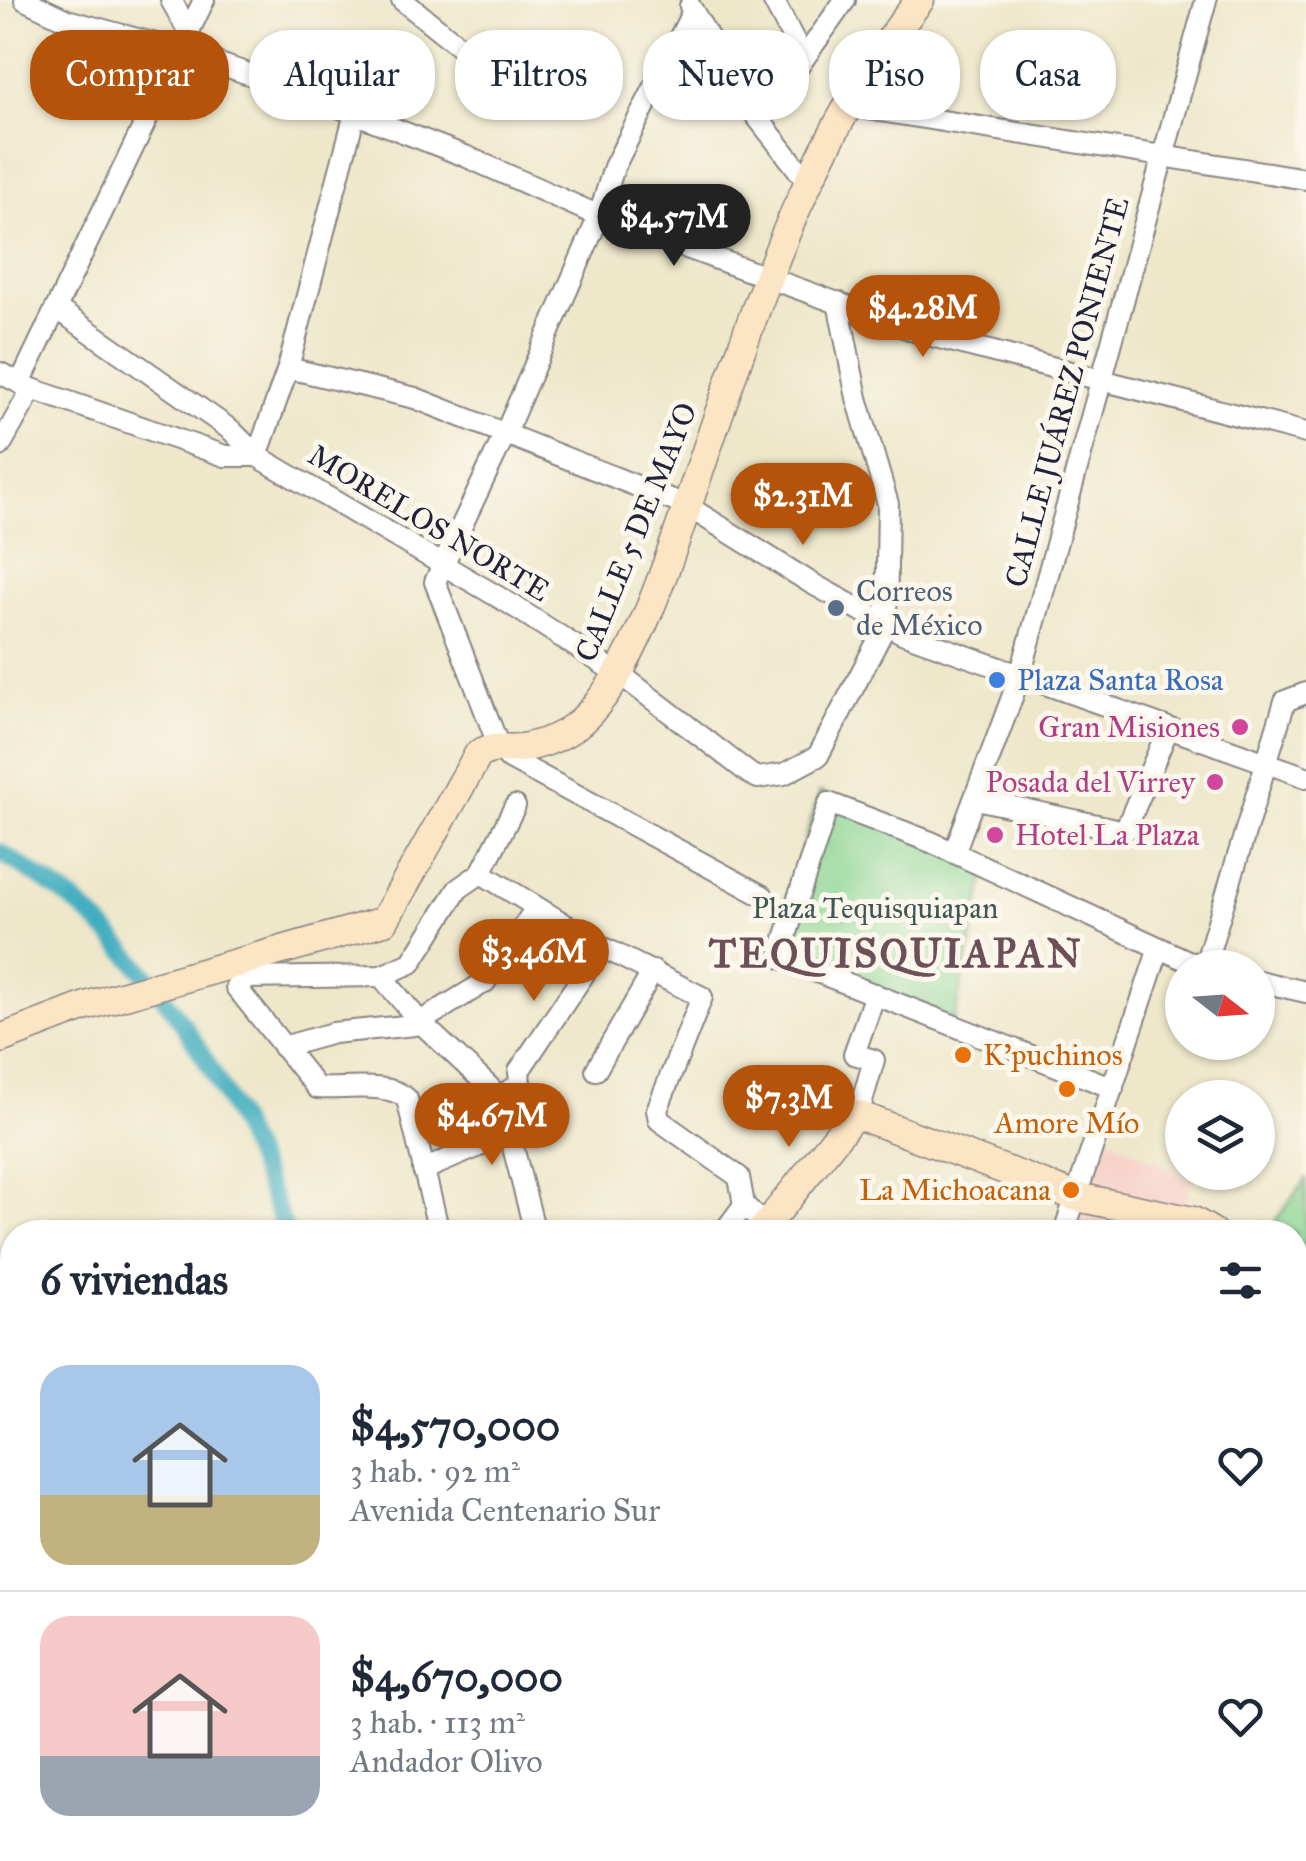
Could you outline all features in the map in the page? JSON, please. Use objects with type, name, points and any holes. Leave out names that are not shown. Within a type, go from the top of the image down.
[{"type":"street","points":[[24,0],[67,20],[121,30]]},
{"type":"street","points":[[171,0],[182,30]]},
{"type":"street","points":[[191,30],[204,0]]},
{"type":"street","points":[[402,0],[455,43]]},
{"type":"street","points":[[773,0],[789,30]]},
{"type":"street","points":[[809,47],[845,0]]},
{"type":"street","name":"CALLE 5 DE MAYO","points":[[900,30],[920,0]]},
{"type":"street","name":"CALLE JUÁREZ PONIENTE","points":[[954,853],[1020,676],[1206,0]]},
{"type":"street","points":[[690,6],[750,108],[807,180]]},
{"type":"street","points":[[690,6],[614,166],[599,216],[505,434],[435,582],[502,748],[518,766],[762,896]]},
{"type":"street","points":[[0,446],[56,308],[148,120]]},
{"type":"street","points":[[56,308],[232,430],[257,456],[288,368],[353,120]]},
{"type":"street","points":[[373,120],[599,216],[920,333],[1101,383],[1306,433]]},
{"type":"street","name":"CALLE 5 DE MAYO","points":[[0,1039],[86,1006],[384,921],[478,755],[570,734],[599,702],[628,657],[687,506],[766,274],[807,180],[841,120]]},
{"type":"street","points":[[935,120],[1306,179]]},
{"type":"street","points":[[838,302],[857,398],[888,504],[886,626]]},
{"type":"street","points":[[288,368],[416,398],[687,506],[886,626],[1306,777]]},
{"type":"street","name":"MORELOS NORTE","points":[[0,373],[26,386],[225,456],[257,456],[443,565],[617,674],[750,774],[769,778],[796,771],[826,745],[886,626]]},
{"type":"street","points":[[1208,950],[1285,701],[1306,693]]},
{"type":"street","points":[[976,800],[1125,831],[1168,729]]},
{"type":"street","points":[[1113,1088],[779,957],[830,803],[954,853],[1165,951]]},
{"type":"street","points":[[436,1220],[406,1099],[398,1091],[317,1088],[238,992],[238,981],[381,976],[411,963],[458,889],[481,873],[515,806]]},
{"type":"street","points":[[481,873],[602,948],[696,990],[703,1003],[657,1110],[659,1120],[739,1176],[744,1205],[756,1220]]},
{"type":"street","points":[[282,1047],[332,1033],[420,1022],[485,982],[536,908]]},
{"type":"street","points":[[500,1097],[520,1084],[519,1070],[602,948]]},
{"type":"street","points":[[1068,1220],[1159,948]]},
{"type":"street","points":[[596,1070],[653,971]]},
{"type":"street","points":[[381,976],[420,1022],[500,1097],[533,1220]]},
{"type":"street","points":[[1275,985],[1306,992]]},
{"type":"street","points":[[772,1220],[849,1121],[858,1116],[874,1060],[854,1054],[874,994]]},
{"type":"street","points":[[858,1116],[1076,1197],[1184,1220]]},
{"type":"street","points":[[423,1170],[484,1144]]},
{"type":"street","points":[[733,1220],[744,1205]]},
{"type":"shaded area","points":[[1108,1137],[1165,1166],[1165,1190],[1189,1190],[1183,1208],[1092,1189]]},
{"type":"shaded area","points":[[1085,1208],[1133,1220],[1082,1220]]},
{"type":"green space","name":"Plaza Tequisquiapan","points":[[820,792],[987,869],[954,1020],[768,958]]},
{"type":"green space","points":[[1306,1179],[1306,1220],[1276,1220]]},
{"type":"waterway","points":[[0,852],[83,909],[151,981],[227,1099],[281,1220]]},
{"type":"place","name":"Correos de México","points":[[836,608]]},
{"type":"place","name":"Plaza Santa Rosa","points":[[997,680]]},
{"type":"place","name":"Gran Misiones","points":[[1240,727]]},
{"type":"place","name":"Posada del Virrey","points":[[1215,782]]},
{"type":"place","name":"Hotel La Plaza","points":[[995,835]]},
{"type":"place","name":"K'puchinos","points":[[963,1055]]},
{"type":"place","name":"Amore Mío","points":[[1067,1089]]},
{"type":"place","name":"La Michoacana","points":[[1071,1190]]},
{"type":"district","name":"TEQUISQUIAPAN","points":[[896,953]]}]
